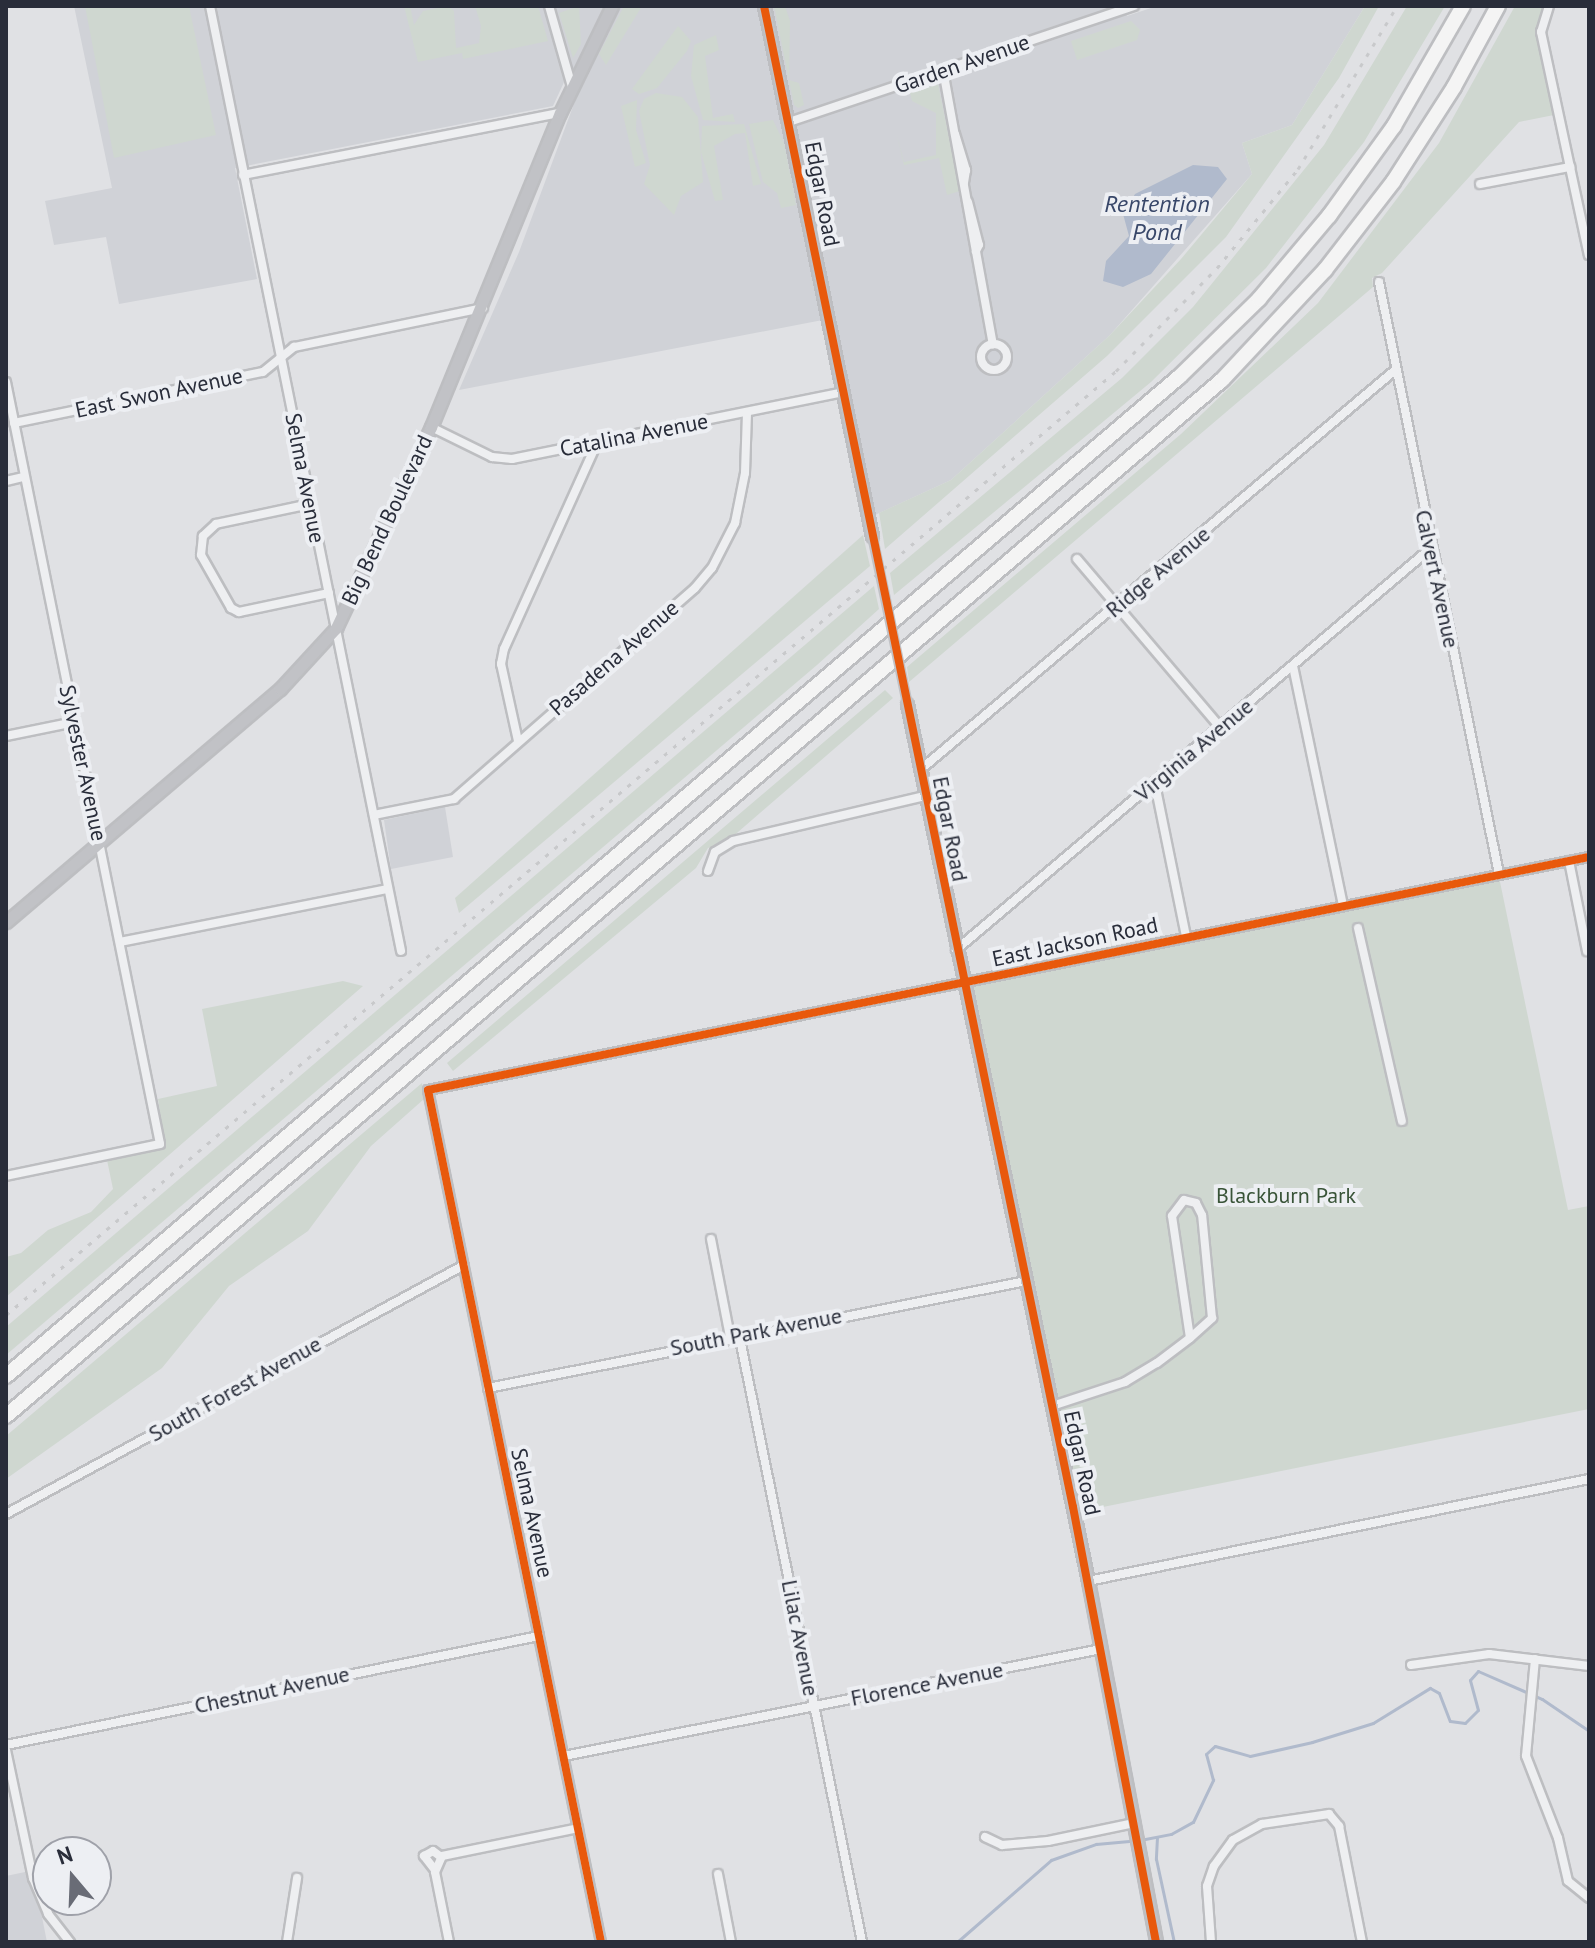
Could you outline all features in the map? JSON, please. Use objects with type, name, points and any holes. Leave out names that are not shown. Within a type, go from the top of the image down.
[{"type":"highway","points":[[6,1376],[1179,377],[1259,299],[1329,216],[1394,126],[1463,6]]},
{"type":"highway","points":[[6,1416],[1222,380],[1316,281],[1385,193],[1454,87],[1498,6]]},
{"type":"street","name":"Selma Avenue","points":[[210,6],[401,951]]},
{"type":"street","points":[[549,6],[572,87]]},
{"type":"street","name":"Big Bend Boulevard","points":[[6,922],[280,689],[336,628],[484,308],[560,113],[612,6]]},
{"type":"street","name":"Edgar Road","points":[[764,6],[1088,1581],[1156,1942]]},
{"type":"street","name":"Garden Avenue","points":[[789,122],[1134,6]]},
{"type":"street","points":[[1549,6],[1541,32],[1589,254]]},
{"type":"street","points":[[943,70],[993,344]]},
{"type":"street","points":[[243,175],[560,113]]},
{"type":"street","points":[[1480,184],[1570,167]]},
{"type":"street","name":"Calvert Avenue","points":[[1379,282],[1394,371],[1499,874]]},
{"type":"street","name":"East Swon Avenue","points":[[14,423],[263,372],[294,347],[484,308]]},
{"type":"street","name":"Ridge Avenue","points":[[920,770],[1394,371]]},
{"type":"street","name":"Sylvester Avenue","points":[[6,382],[160,1144],[6,1176]]},
{"type":"street","name":"Catalina Avenue","points":[[431,427],[502,459],[843,392]]},
{"type":"street","name":"Pasadena Avenue","points":[[374,815],[454,799],[712,568],[741,501],[747,412]]},
{"type":"street","points":[[518,741],[501,664],[504,649],[598,441]]},
{"type":"street","points":[[6,481],[23,477]]},
{"type":"street","points":[[310,504],[216,524],[203,536],[201,555],[231,608],[239,612],[329,593]]},
{"type":"street","name":"Virginia Avenue","points":[[956,950],[1431,548]]},
{"type":"street","points":[[1077,559],[1220,727]]},
{"type":"street","points":[[1293,666],[1343,906]]},
{"type":"street","points":[[6,736],[75,722]]},
{"type":"street","points":[[1155,784],[1186,937]]},
{"type":"street","points":[[708,871],[715,852],[733,841],[925,796]]},
{"type":"street","name":"East Jackson Road","points":[[428,1090],[1589,857]]},
{"type":"street","points":[[1569,861],[1587,951]]},
{"type":"street","points":[[120,942],[388,889]]},
{"type":"street","points":[[1358,928],[1402,1121]]},
{"type":"street","name":"Selma Avenue","points":[[428,1090],[601,1942]]},
{"type":"street","points":[[1052,1406],[1125,1382],[1190,1338],[1212,1318],[1202,1215],[1196,1203],[1184,1200],[1174,1207],[1172,1216],[1190,1338]]},
{"type":"street","name":"Lilac Avenue","points":[[711,1239],[735,1336],[862,1942]]},
{"type":"street","name":"South Forest Avenue","points":[[6,1514],[464,1265]]},
{"type":"street","name":"South Park Avenue","points":[[488,1388],[735,1336],[1026,1281]]},
{"type":"street","points":[[1088,1581],[1589,1479]]},
{"type":"street","name":"Chestnut Avenue","points":[[6,1748],[539,1636]]},
{"type":"street","name":"Florence Avenue","points":[[564,1756],[1101,1649]]},
{"type":"street","points":[[1411,1665],[1489,1654],[1589,1666]]},
{"type":"street","points":[[1535,1659],[1526,1756],[1533,1782],[1558,1838],[1571,1889],[1589,1898]]},
{"type":"street","points":[[6,1748],[36,1887],[70,1942]]},
{"type":"street","points":[[1211,1942],[1207,1886],[1233,1840],[1262,1824],[1329,1814],[1339,1826],[1362,1942]]},
{"type":"street","points":[[449,1942],[437,1863],[578,1828]]},
{"type":"street","points":[[985,1837],[1002,1845],[1136,1834]]},
{"type":"street","points":[[718,1874],[731,1942]]},
{"type":"street","points":[[287,1942],[297,1878]]},
{"type":"shaded area","points":[[74,6],[545,6],[565,80],[553,106],[235,168],[257,279],[119,304],[106,237],[54,245],[45,201],[112,188]]},
{"type":"shaded area","points":[[554,6],[1124,6],[1127,16],[1157,6],[1365,6],[1292,125],[1242,143],[1252,174],[1110,335],[951,480],[875,515],[833,318],[459,390],[519,252],[578,93]]},
{"type":"shaded area","points":[[445,807],[453,857],[391,869],[384,820]]},
{"type":"shaded area","points":[[25,1872],[32,1890],[32,1916],[42,1916],[47,1942],[6,1942],[6,1876]]},
{"type":"green space","points":[[85,6],[189,6],[216,135],[114,158]]},
{"type":"green space","points":[[404,6],[410,6],[414,25],[423,11],[448,6],[454,11],[456,48],[479,43],[481,26],[475,6],[538,6],[548,41],[463,59],[462,53],[418,62]]},
{"type":"green space","points":[[579,6],[581,44],[573,58],[559,13]]},
{"type":"green space","points":[[624,6],[642,6],[606,65],[599,54]]},
{"type":"green space","points":[[774,6],[785,6],[790,21],[789,80],[799,83],[804,105],[798,108],[794,105]]},
{"type":"green space","points":[[1365,6],[1379,6],[1339,78],[1226,237],[1107,356],[885,549],[879,513],[951,480],[1110,335],[1181,259],[1252,174],[1242,143],[1292,125]]},
{"type":"green space","points":[[1407,6],[1445,6],[1364,142],[1266,268],[1151,382],[894,595],[890,573],[1122,378],[1193,307],[1324,145]]},
{"type":"green space","points":[[1515,6],[1544,6],[1537,40],[1554,115],[1519,122],[1382,273],[1372,278],[1373,287],[909,682],[907,667],[1181,434],[1318,303],[1439,143]]},
{"type":"green space","points":[[1131,21],[1140,30],[1137,40],[1077,60],[1071,41]]},
{"type":"green space","points":[[678,26],[691,41],[687,51],[657,88],[639,94],[632,89]]},
{"type":"green space","points":[[716,35],[719,50],[705,56],[713,118],[733,114],[735,122],[703,120],[691,76],[694,45]]},
{"type":"green space","points":[[938,84],[960,191],[947,195],[939,158],[904,165],[896,132],[904,162],[936,155],[936,113],[912,101],[910,93]]},
{"type":"green space","points":[[656,93],[682,97],[698,117],[703,182],[681,196],[674,215],[644,184],[650,165],[639,111],[644,99]]},
{"type":"green space","points":[[637,100],[636,130],[646,163],[635,167],[621,106]]},
{"type":"green space","points":[[773,120],[784,143],[796,205],[781,208],[777,193],[763,182],[749,124]]},
{"type":"green space","points":[[744,124],[761,184],[753,186],[745,133],[735,134],[714,146],[723,200],[715,201],[701,152],[702,126]]},
{"type":"green space","points":[[863,535],[870,566],[459,913],[455,898]]},
{"type":"green space","points":[[874,586],[879,609],[817,665],[6,1355],[6,1327]]},
{"type":"green space","points":[[885,690],[893,698],[730,839],[708,848],[696,868],[453,1071],[447,1063]]},
{"type":"green space","name":"Blackburn Park","points":[[1499,877],[1568,1210],[1589,1206],[1589,1409],[1078,1512],[966,986]]},
{"type":"green space","points":[[343,981],[363,986],[6,1297],[6,1257],[21,1253],[48,1230],[91,1212],[113,1189],[107,1160],[165,1147],[158,1099],[217,1086],[202,1009]]},
{"type":"green space","points":[[422,1083],[424,1099],[371,1146],[308,1231],[229,1286],[162,1368],[6,1479],[6,1436]]},
{"type":"water","name":"Rentention Pond","points":[[1193,165],[1218,167],[1227,179],[1151,274],[1123,287],[1103,281],[1106,261],[1129,236],[1123,214],[1135,194]]},
{"type":"waterway","points":[[1140,1840],[1171,1834],[1193,1822],[1213,1780],[1206,1754],[1215,1746],[1250,1756],[1312,1742],[1373,1723],[1430,1688],[1439,1693],[1450,1721],[1465,1723],[1478,1710],[1470,1680],[1478,1671],[1542,1699],[1589,1731]]},
{"type":"waterway","points":[[1157,1837],[1156,1859],[1174,1942]]},
{"type":"waterway","points":[[957,1942],[1051,1860],[1096,1844],[1132,1841]]},
{"type":"railway","points":[[6,1315],[1116,371],[1217,268],[1298,169],[1397,6]]},
{"type":"cycle path","points":[[764,6],[1073,1507],[1156,1942]]},
{"type":"cycle path","points":[[601,1942],[428,1090],[1589,857]]}]
